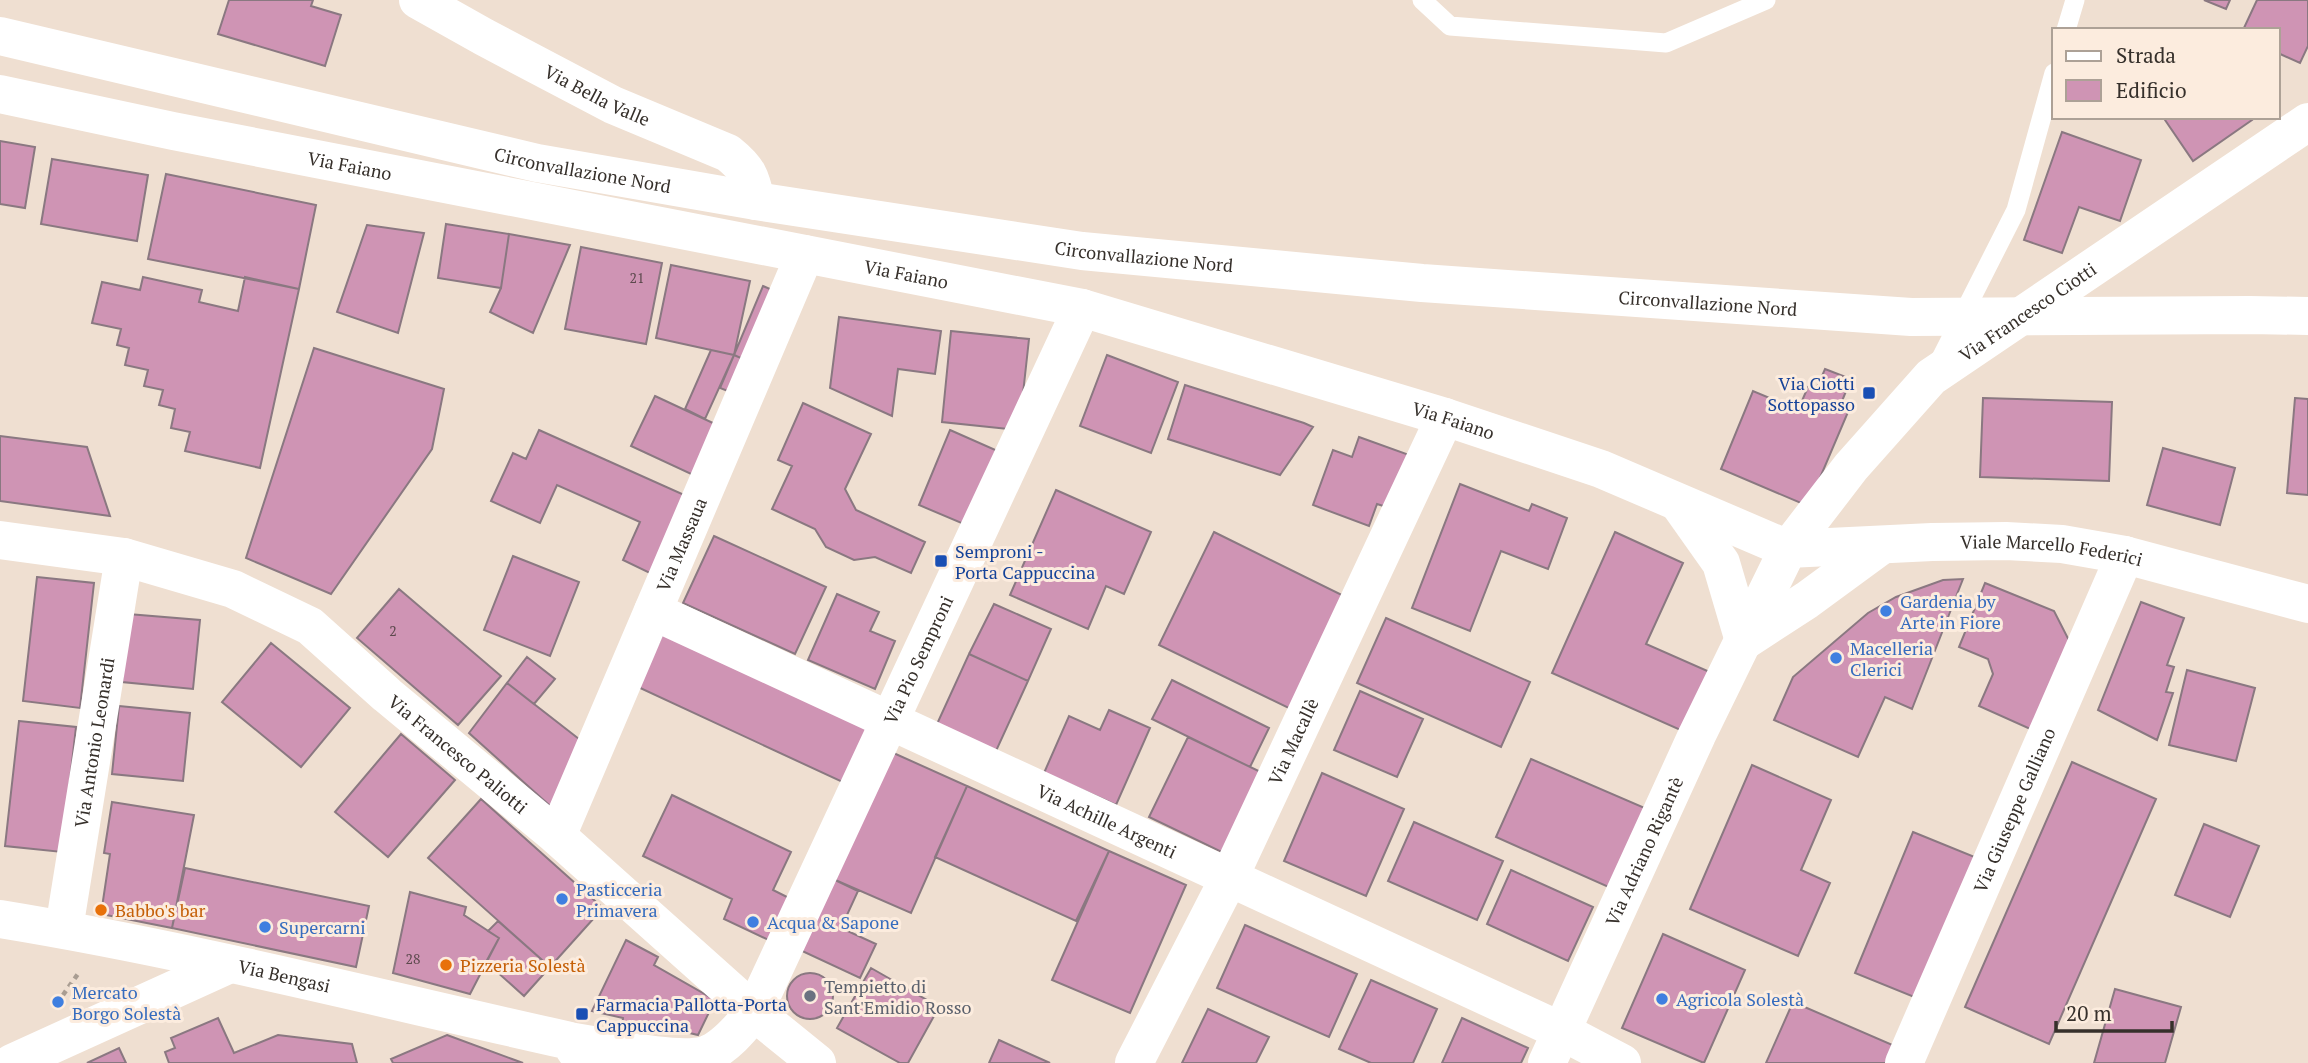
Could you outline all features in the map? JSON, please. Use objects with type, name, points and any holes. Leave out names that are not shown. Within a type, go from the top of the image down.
[{"type":"street","name":"Via Bella Valle","points":[[418,0],[613,105],[728,153],[742,164],[750,176],[756,201]]},
{"type":"street","name":"Circonvallazione Nord","points":[[0,36],[537,163],[756,201],[1082,251],[1422,283],[1911,317],[2308,316]]},
{"type":"street","name":"Via Faiano","points":[[0,94],[173,131],[1082,308],[1445,417],[1601,469],[1788,549]]},
{"type":"street","name":"Via Francesco Ciotti","points":[[1788,549],[1838,488],[1851,467],[1931,377],[2308,122]]},
{"type":"street","name":"Via Massaua","points":[[557,836],[805,254]]},
{"type":"street","name":"Via Pio Semproni","points":[[754,1012],[1082,308]]},
{"type":"street","name":"Via Macallè","points":[[1134,1063],[1229,878],[1445,417]]},
{"type":"street","points":[[1680,505],[1721,563],[1744,640],[1807,600],[1882,545]]},
{"type":"street","name":"Via Francesco Paliotti","points":[[0,540],[124,557],[233,589],[310,626],[387,695],[557,836],[754,1012],[817,1063]]},
{"type":"street","name":"Viale Marcello Federici","points":[[1788,549],[2006,541],[2062,544],[2125,555],[2308,604]]},
{"type":"street","name":"Via Adriano Rigantè","points":[[1554,1047],[1697,735],[1788,549]]},
{"type":"street","name":"Via Giuseppe Galliano","points":[[1905,1063],[2125,555]]},
{"type":"street","name":"Via Antonio Leonardi","points":[[64,929],[124,557]]},
{"type":"street","name":"Via Achille Argenti","points":[[653,611],[1229,878],[1554,1047],[1622,1063]]},
{"type":"street","name":"Via Bengasi","points":[[0,919],[64,929],[230,964],[577,1052],[677,1057],[706,1055],[732,1038],[754,1012]]},
{"type":"street","points":[[12,1063],[230,964]]},
{"type":"lane","points":[[1422,0],[1450,26],[1666,43],[1766,0]]},
{"type":"lane","points":[[2067,28],[2074,0]]},
{"type":"lane","points":[[1931,377],[2017,210],[2052,80]]},
{"type":"building","points":[[229,0],[313,0],[311,6],[341,15],[325,66],[218,34]]},
{"type":"building","points":[[2204,0],[2230,0],[2226,9]]},
{"type":"building","points":[[2257,0],[2308,0],[2308,46],[2300,63],[2280,54],[2280,28],[2244,28]]},
{"type":"building","points":[[2164,119],[2251,119],[2252,120],[2193,161]]},
{"type":"building","points":[[2062,132],[2141,160],[2120,221],[2079,207],[2062,253],[2024,240]]},
{"type":"building","points":[[0,141],[35,147],[25,208],[0,204]]},
{"type":"building","points":[[52,159],[148,175],[137,241],[41,224]]},
{"type":"building","points":[[166,174],[316,205],[299,289],[148,259]]},
{"type":"building","points":[[446,224],[509,234],[501,288],[438,278]]},
{"type":"building","points":[[367,225],[424,233],[398,333],[337,312]]},
{"type":"building","points":[[509,234],[570,245],[533,333],[490,312],[501,288]]},
{"type":"building","points":[[581,247],[662,263],[646,344],[565,329]]},
{"type":"building","points":[[671,265],[750,281],[734,355],[656,338]]},
{"type":"building","points":[[143,277],[202,290],[199,302],[238,311],[245,277],[299,289],[260,468],[185,451],[190,432],[171,428],[175,409],[159,405],[163,390],[144,386],[148,370],[125,365],[129,348],[117,345],[121,329],[92,323],[102,282],[140,290]]},
{"type":"building","points":[[763,286],[786,296],[757,365],[734,355]]},
{"type":"building","points":[[839,317],[941,331],[935,374],[898,369],[892,416],[830,388]]},
{"type":"building","points":[[951,331],[1029,339],[1019,430],[942,422]]},
{"type":"building","points":[[314,348],[444,389],[432,449],[331,594],[246,558]]},
{"type":"building","points":[[711,350],[734,355],[705,419],[685,409]]},
{"type":"building","points":[[734,355],[757,365],[743,397],[720,388]]},
{"type":"building","points":[[1107,355],[1178,382],[1151,453],[1080,426]]},
{"type":"building","points":[[1825,369],[1851,379],[1842,401],[1851,405],[1808,506],[1721,469],[1753,391],[1798,410],[1808,387],[1816,390]]},
{"type":"building","points":[[1185,385],[1313,427],[1280,475],[1168,439]]},
{"type":"building","points":[[655,396],[728,430],[704,480],[631,446]]},
{"type":"building","points":[[1983,398],[2112,402],[2109,481],[1980,477]]},
{"type":"building","points":[[2295,398],[2308,399],[2308,495],[2287,493]]},
{"type":"building","points":[[803,403],[871,434],[845,489],[856,510],[925,542],[911,573],[875,557],[854,560],[826,547],[815,529],[772,509],[792,466],[778,460]]},
{"type":"building","points":[[539,430],[691,498],[656,576],[623,560],[640,522],[557,485],[540,523],[491,501],[513,453],[526,459]]},
{"type":"building","points":[[950,430],[1009,456],[978,530],[919,505]]},
{"type":"building","points":[[0,436],[87,447],[110,516],[0,501]]},
{"type":"building","points":[[1359,437],[1412,456],[1393,509],[1377,504],[1369,526],[1313,505],[1333,450],[1352,457]]},
{"type":"building","points":[[2163,448],[2235,468],[2220,525],[2147,505]]},
{"type":"building","points":[[1460,484],[1529,511],[1532,504],[1567,518],[1548,569],[1501,551],[1470,631],[1412,608]]},
{"type":"building","points":[[1056,490],[1151,532],[1124,594],[1106,586],[1088,629],[1010,595]]},
{"type":"building","points":[[1214,532],[1354,601],[1299,713],[1159,645]]},
{"type":"building","points":[[1615,532],[1683,563],[1646,644],[1712,673],[1685,732],[1552,673]]},
{"type":"building","points":[[714,536],[826,587],[795,654],[683,603]]},
{"type":"building","points":[[513,556],[579,582],[550,656],[484,630]]},
{"type":"building","points":[[37,577],[94,583],[80,708],[23,701]]},
{"type":"building","points":[[1963,579],[1912,709],[1885,697],[1858,757],[1774,720],[1793,677],[1868,613],[1896,597],[1943,580]]},
{"type":"building","points":[[1985,583],[2054,611],[2078,658],[2044,735],[1979,706],[1993,674],[1988,659],[1959,647]]},
{"type":"building","points":[[399,589],[501,676],[458,725],[357,638]]},
{"type":"building","points":[[837,594],[879,612],[870,631],[895,641],[875,689],[808,660]]},
{"type":"building","points":[[2141,602],[2184,618],[2167,665],[2174,667],[2166,692],[2173,693],[2157,740],[2098,710]]},
{"type":"building","points":[[994,604],[1051,629],[1028,681],[969,654]]},
{"type":"building","points":[[128,614],[200,620],[193,689],[122,682]]},
{"type":"building","points":[[1386,618],[1530,682],[1501,747],[1357,683]]},
{"type":"building","points":[[664,631],[875,729],[849,785],[638,687]]},
{"type":"building","points":[[271,643],[350,708],[301,767],[222,702]]},
{"type":"building","points":[[969,654],[1028,681],[996,751],[937,724]]},
{"type":"building","points":[[527,657],[555,679],[534,704],[507,683]]},
{"type":"building","points":[[2187,670],[2255,688],[2236,761],[2169,745]]},
{"type":"building","points":[[1172,680],[1269,728],[1250,767],[1152,719]]},
{"type":"building","points":[[507,683],[588,746],[558,813],[469,733]]},
{"type":"building","points":[[1360,691],[1423,719],[1397,777],[1334,750]]},
{"type":"building","points":[[119,706],[190,713],[183,781],[112,774]]},
{"type":"building","points":[[1109,710],[1150,728],[1116,805],[1044,773],[1069,716],[1100,730]]},
{"type":"building","points":[[19,721],[76,727],[62,852],[5,846]]},
{"type":"building","points":[[401,734],[455,780],[388,857],[335,812]]},
{"type":"building","points":[[1188,737],[1271,777],[1232,857],[1149,817]]},
{"type":"building","points":[[889,751],[967,786],[911,913],[833,879]]},
{"type":"building","points":[[1531,759],[1647,809],[1613,889],[1496,837]]},
{"type":"building","points":[[2072,762],[2156,799],[2049,1044],[1965,1007]]},
{"type":"building","points":[[1752,765],[1831,800],[1801,870],[1830,883],[1798,956],[1690,909]]},
{"type":"building","points":[[1322,773],[1404,809],[1366,896],[1284,861]]},
{"type":"building","points":[[967,786],[1109,851],[1076,921],[935,857]]},
{"type":"building","points":[[672,795],[791,852],[773,890],[793,900],[773,942],[724,919],[732,899],[643,856]]},
{"type":"building","points":[[481,799],[603,908],[550,967],[428,858]]},
{"type":"building","points":[[112,802],[194,815],[172,928],[101,914],[110,854],[104,853]]},
{"type":"building","points":[[1414,822],[1503,861],[1477,920],[1388,881]]},
{"type":"building","points":[[2204,824],[2259,846],[2230,917],[2175,895]]},
{"type":"building","points":[[1913,832],[1982,860],[1924,1001],[1855,973]]},
{"type":"building","points":[[1109,851],[1186,885],[1130,1013],[1052,980]]},
{"type":"building","points":[[185,868],[369,906],[356,967],[172,928]]},
{"type":"building","points":[[1511,870],[1593,907],[1568,961],[1487,924]]},
{"type":"building","points":[[833,879],[858,891],[841,928],[876,944],[860,978],[800,950]]},
{"type":"building","points":[[410,892],[466,907],[464,915],[499,938],[470,994],[393,973]]},
{"type":"building","points":[[498,921],[550,967],[524,996],[486,962],[499,938],[488,931]]},
{"type":"building","points":[[1245,925],[1357,974],[1329,1037],[1217,988]]},
{"type":"building","points":[[1663,934],[1745,970],[1704,1063],[1622,1028]]},
{"type":"building","points":[[626,940],[658,957],[654,965],[715,1000],[698,1035],[656,1025],[654,1033],[622,1026],[623,1018],[592,1011]]},
{"type":"building","points":[[871,968],[939,1007],[908,1063],[900,1063],[837,1028]]},
{"type":"building","name":"Tempietto di Sant'Emidio Rosso","points":[[810,973],[826,980],[833,996],[826,1012],[810,1019],[794,1012],[787,996],[794,980]]},
{"type":"building","points":[[1371,980],[1437,1009],[1413,1063],[1371,1063],[1339,1049]]},
{"type":"building","points":[[2115,989],[2181,1007],[2165,1063],[2094,1063]]},
{"type":"building","points":[[1793,1002],[1904,1050],[1898,1063],[1766,1063]]},
{"type":"building","points":[[1208,1009],[1269,1037],[1256,1063],[1182,1063]]},
{"type":"building","points":[[218,1018],[234,1053],[278,1035],[352,1044],[357,1063],[169,1063],[165,1052],[175,1048],[171,1038]]},
{"type":"building","points":[[1462,1018],[1528,1048],[1521,1063],[1442,1063]]},
{"type":"building","points":[[447,1035],[523,1063],[393,1063],[391,1059]]},
{"type":"building","points":[[999,1040],[1050,1063],[989,1063]]},
{"type":"building","points":[[119,1048],[126,1063],[87,1063]]},
{"type":"place","name":"Via Ciotti Sottopasso","points":[[1869,393]]},
{"type":"place","name":"Semproni - Porta Cappuccina","points":[[941,561]]},
{"type":"place","name":"Gardenia by Arte in Fiore","points":[[1886,611]]},
{"type":"place","name":"Macelleria Clerici","points":[[1836,658]]},
{"type":"place","name":"Pasticceria Primavera","points":[[562,899]]},
{"type":"place","name":"Babbo's bar","points":[[101,910]]},
{"type":"place","name":"Acqua & Sapone","points":[[753,922]]},
{"type":"place","name":"Supercarni","points":[[265,927]]},
{"type":"place","name":"Pizzeria Solestà","points":[[446,965]]},
{"type":"place","name":"Tempietto di Sant'Emidio Rosso","points":[[810,996]]},
{"type":"place","name":"Agricola Solestà","points":[[1662,999]]},
{"type":"place","name":"Mercato Borgo Solestà","points":[[58,1002]]},
{"type":"place","name":"Farmacia Pallotta-Porta Cappuccina","points":[[582,1014]]}]
